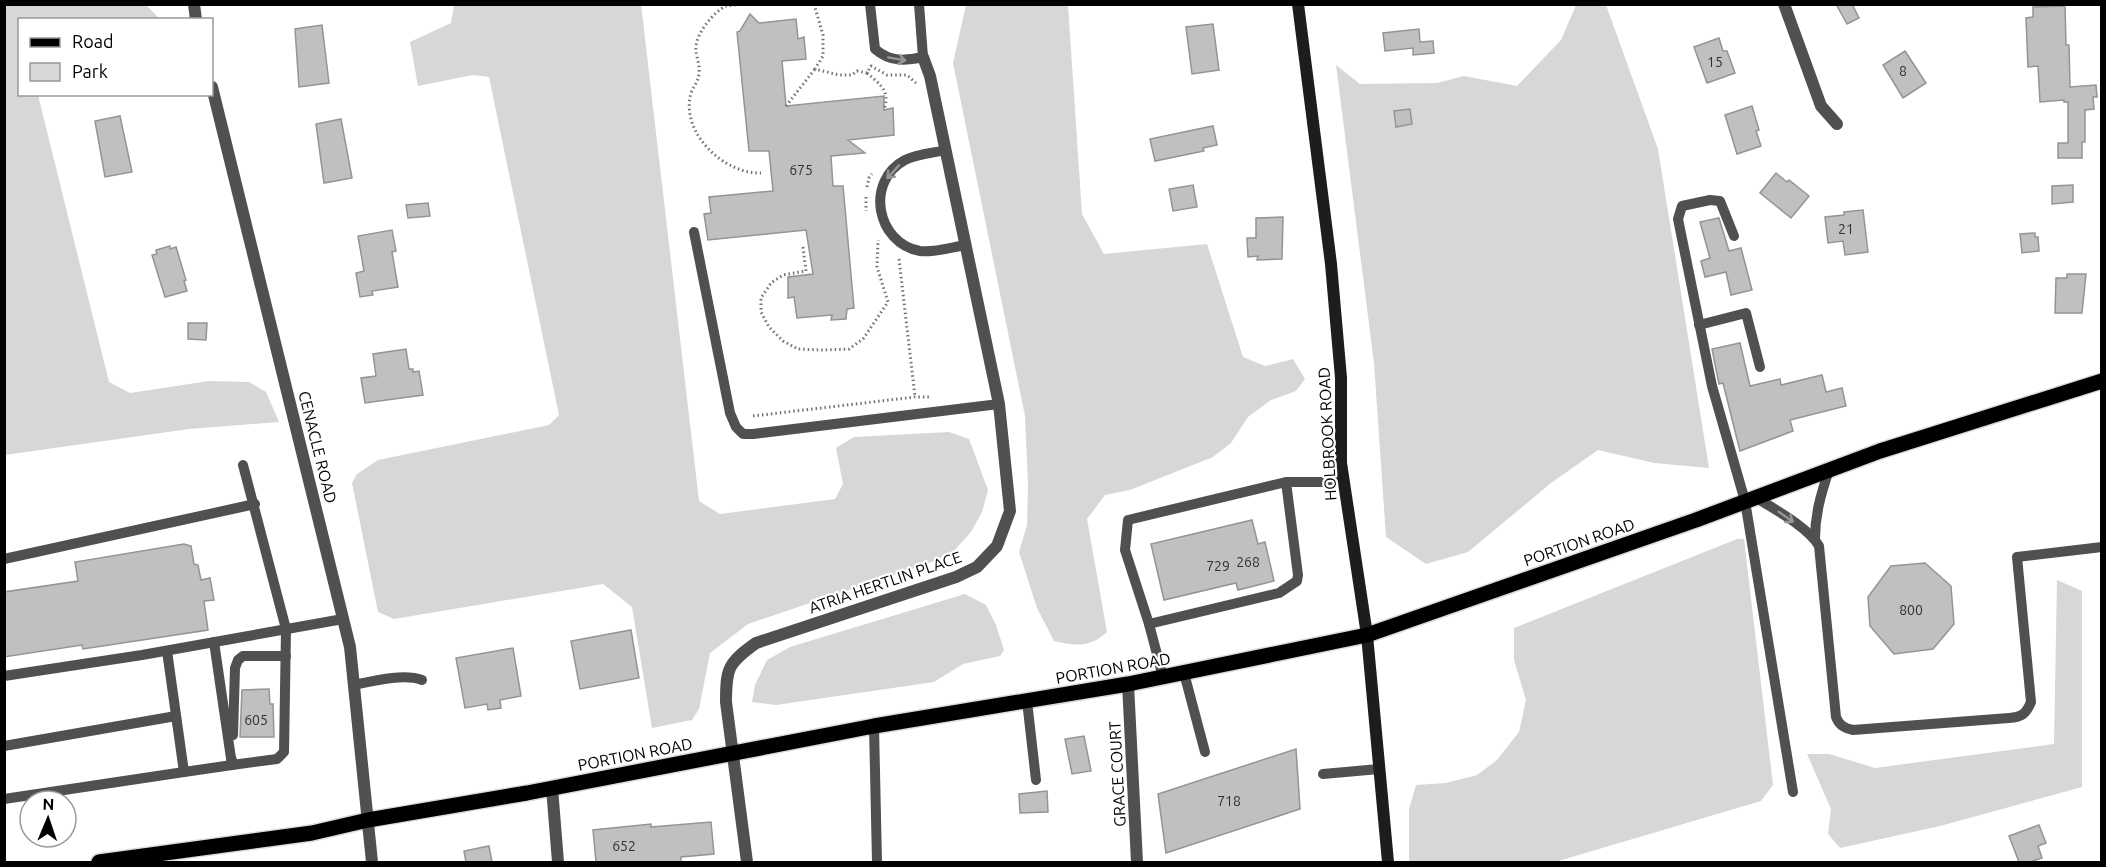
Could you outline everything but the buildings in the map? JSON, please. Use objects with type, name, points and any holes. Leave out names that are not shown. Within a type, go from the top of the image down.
[{"type":"main road","name":"PORTION ROAD","points":[[99,862],[312,833],[368,820],[552,788],[874,726],[1184,674],[1367,635],[1890,447],[2102,381]]},
{"type":"street","name":"HOLBROOK ROAD","points":[[1298,4],[1331,264],[1341,378],[1343,477],[1367,635],[1388,862]]},
{"type":"street","points":[[1784,4],[1821,105],[1837,124]]},
{"type":"street","name":"ATRIA HERTLIN PLACE","points":[[747,862],[726,702],[726,675],[736,657],[756,643],[956,577],[977,567],[997,546],[1010,512],[999,404],[930,76],[923,57]]},
{"type":"street","name":"CENACLE ROAD","points":[[213,91],[350,647],[372,862]]},
{"type":"street","name":"GRACE COURT","points":[[1128,684],[1137,862]]},
{"type":"street","points":[[552,788],[558,862]]},
{"type":"lane","points":[[870,4],[875,49],[882,56],[905,61],[923,57],[919,4]]},
{"type":"lane","points":[[946,150],[906,160],[894,169],[884,183],[880,201],[882,218],[889,232],[901,244],[921,251],[966,245]]},
{"type":"lane","points":[[1734,236],[1720,201],[1710,200],[1682,206],[1678,219],[1712,386],[1750,499],[1793,792]]},
{"type":"lane","points":[[694,232],[730,413],[736,427],[743,434],[999,404]]},
{"type":"lane","points":[[1699,325],[1746,313],[1760,367]]},
{"type":"lane","points":[[4,799],[277,759],[284,752],[286,629],[243,465]]},
{"type":"lane","points":[[1815,539],[1815,519],[1819,499],[1829,470]]},
{"type":"lane","points":[[1163,677],[1125,550],[1128,520],[1286,482],[1323,482],[1343,477]]},
{"type":"lane","points":[[1149,624],[1279,593],[1297,581],[1286,482]]},
{"type":"lane","points":[[1750,499],[1782,514],[1815,539],[1819,546],[1836,717],[1845,728],[1853,730],[2009,718],[2019,717],[2026,713],[2031,702],[2017,557],[2102,547]]},
{"type":"lane","points":[[4,559],[255,504]]},
{"type":"lane","points":[[4,676],[167,651],[343,619]]},
{"type":"lane","points":[[214,642],[232,765]]},
{"type":"lane","points":[[167,651],[184,772]]},
{"type":"lane","points":[[232,765],[234,668],[243,656],[286,656]]},
{"type":"lane","points":[[1184,674],[1205,752]]},
{"type":"lane","points":[[354,686],[375,680],[414,677],[422,680]]},
{"type":"lane","points":[[1027,701],[1036,780]]},
{"type":"lane","points":[[4,746],[176,716]]},
{"type":"lane","points":[[874,726],[877,862]]},
{"type":"lane","points":[[1323,774],[1379,769]]},
{"type":"path","points":[[740,4],[726,6],[701,30],[695,48],[700,70],[698,82],[691,93],[692,125],[710,151],[740,170],[751,174],[761,173]]},
{"type":"path","points":[[786,106],[815,69]]},
{"type":"path","points":[[867,73],[886,92],[888,97],[884,110]]},
{"type":"path","points":[[803,247],[806,271],[783,275],[771,283],[761,298],[761,312],[769,327],[783,341],[798,349],[849,349],[863,339],[888,302],[877,267],[878,240]]},
{"type":"path","points":[[753,416],[915,397],[932,398]]},
{"type":"green space","points":[[5,4],[147,6],[159,18],[18,18],[18,96],[38,96],[109,382],[130,393],[209,381],[249,382],[266,392],[279,422],[189,429],[5,455]]},
{"type":"green space","points":[[641,4],[699,501],[720,514],[835,499],[843,484],[836,448],[854,437],[949,432],[969,439],[988,490],[982,512],[971,532],[953,552],[932,562],[748,624],[710,653],[699,709],[692,720],[652,728],[632,607],[603,584],[394,619],[378,612],[352,483],[357,474],[378,460],[549,425],[559,415],[489,77],[473,75],[418,86],[410,42],[451,23],[454,5]]},
{"type":"green space","points":[[966,5],[1068,5],[1082,214],[1104,254],[1207,244],[1243,357],[1265,366],[1293,359],[1305,379],[1296,391],[1271,400],[1248,417],[1231,443],[1213,457],[1130,490],[1105,495],[1087,519],[1107,632],[1088,643],[1069,644],[1054,641],[1037,608],[1019,552],[1027,525],[1025,416],[953,63]]},
{"type":"green space","points":[[1576,5],[1606,5],[1658,149],[1709,468],[1654,463],[1598,450],[1551,483],[1468,552],[1426,564],[1386,537],[1374,363],[1336,65],[1360,84],[1437,83],[1464,76],[1517,86],[1561,40]]},
{"type":"green space","points":[[1737,539],[1744,539],[1773,785],[1761,801],[1555,862],[1409,862],[1409,809],[1416,785],[1446,783],[1477,775],[1497,760],[1519,732],[1526,700],[1514,660],[1514,628]]},
{"type":"green space","points":[[2057,580],[2082,591],[2082,787],[1940,826],[1840,848],[1828,834],[1831,809],[1807,754],[1829,754],[1875,768],[2054,744]]},
{"type":"green space","points":[[965,594],[986,605],[996,625],[1004,650],[1000,656],[963,664],[934,682],[776,705],[752,702],[755,685],[767,660],[790,647]]}]
